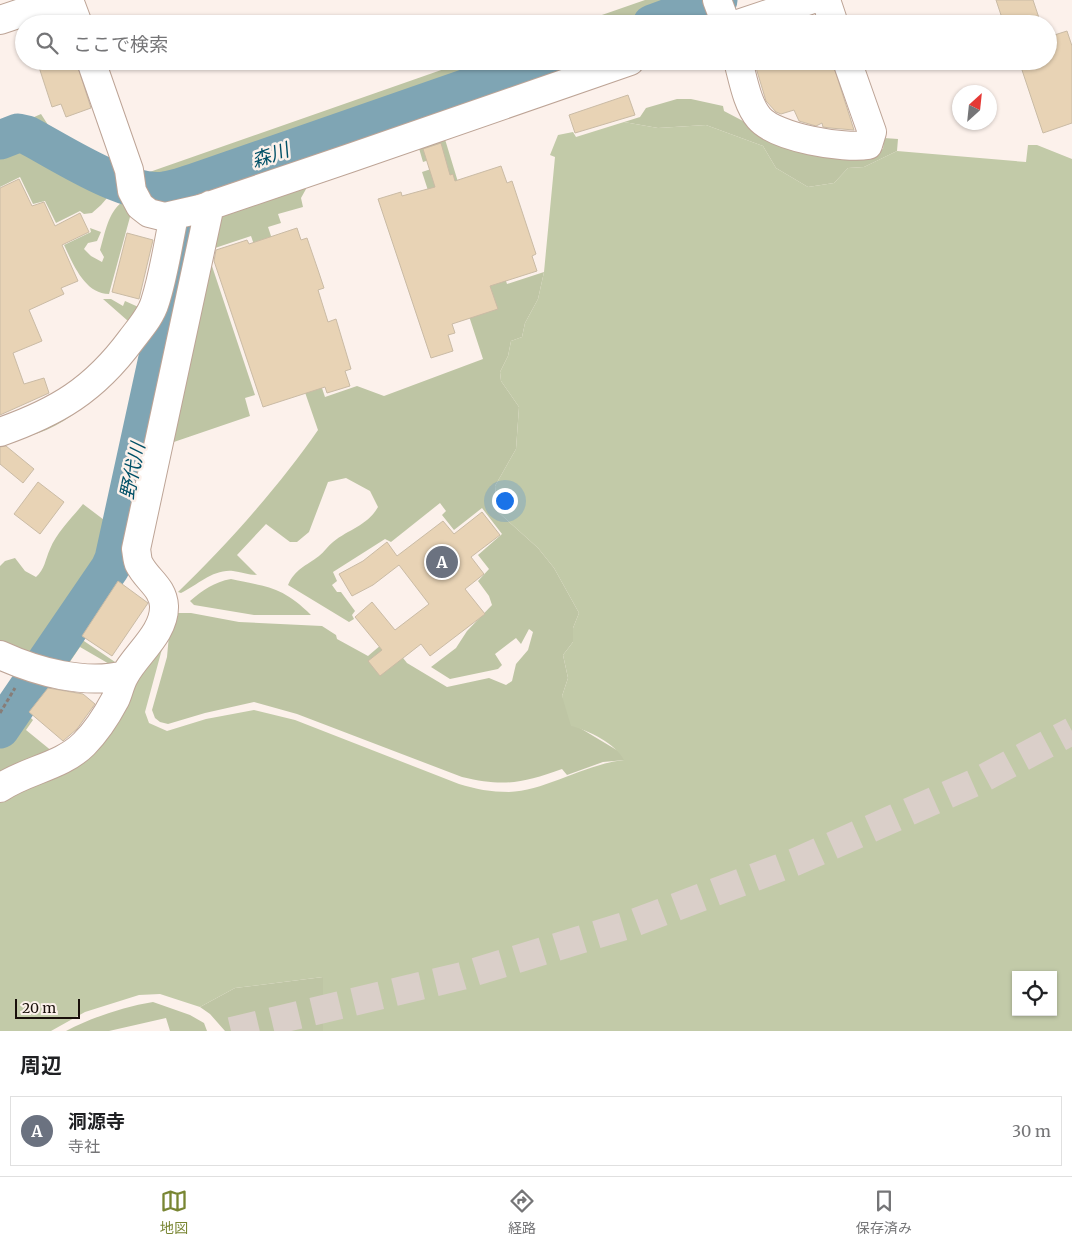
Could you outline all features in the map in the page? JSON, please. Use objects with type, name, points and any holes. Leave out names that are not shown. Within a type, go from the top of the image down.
[{"type":"street","points":[[0,20],[60,0]]},
{"type":"street","points":[[69,0],[75,15]]},
{"type":"street","points":[[731,15],[810,0]]},
{"type":"street","points":[[826,0],[831,15]]},
{"type":"street","points":[[94,70],[129,170],[131,185],[140,206],[149,213],[165,217],[192,210],[604,70]]},
{"type":"street","points":[[741,70],[752,108],[760,119],[773,128],[797,137],[858,147],[868,145],[872,132],[850,70]]},
{"type":"street","points":[[0,788],[18,778],[51,766],[84,744],[112,706],[125,675],[148,643],[163,616],[164,605],[160,590],[140,564],[136,549],[171,305],[192,210]]},
{"type":"street","points":[[0,432],[51,412],[83,391],[114,362],[144,323],[171,305],[192,210]]},
{"type":"street","points":[[0,655],[36,668],[107,679],[125,675]]},
{"type":"path","points":[[0,713],[36,668]]},
{"type":"green space","points":[[645,0],[706,0],[664,15],[602,15]]},
{"type":"green space","points":[[704,11],[705,15],[693,15]]},
{"type":"green space","points":[[441,70],[506,70],[164,185],[149,185],[140,181],[141,175]]},
{"type":"green space","points":[[535,70],[577,70],[197,199],[200,187]]},
{"type":"green space","points":[[677,99],[691,99],[723,106],[724,111],[762,131],[877,151],[883,149],[884,138],[898,139],[897,151],[864,167],[848,168],[834,183],[808,187],[776,168],[763,146],[706,125],[658,128],[624,122],[640,117],[646,108]]},
{"type":"green space","points":[[41,114],[50,128],[57,131],[54,136],[97,162],[95,166],[34,132],[23,129],[0,138],[0,132]]},
{"type":"green space","points":[[624,122],[658,128],[706,125],[763,146],[776,168],[808,187],[834,183],[848,168],[864,167],[897,151],[1026,162],[1028,145],[1037,145],[1072,159],[1072,1031],[323,1031],[323,977],[235,988],[200,1007],[160,994],[139,995],[85,1012],[51,1031],[0,1031],[0,803],[40,782],[161,641],[162,649],[145,712],[149,723],[167,731],[206,719],[254,710],[295,720],[459,784],[477,789],[509,792],[523,791],[609,762],[624,760],[608,743],[571,726],[562,696],[568,678],[563,655],[573,642],[573,628],[579,613],[554,568],[538,548],[497,511],[495,486],[516,449],[519,407],[501,381],[500,372],[508,356],[511,341],[522,337],[525,323],[538,299],[544,272],[555,157],[550,155],[558,135],[573,132],[576,137]]},
{"type":"green space","points":[[444,136],[458,182],[472,177],[507,284],[544,272],[538,299],[525,323],[522,337],[511,341],[508,356],[500,372],[501,381],[519,407],[516,449],[495,486],[497,511],[538,548],[554,568],[579,613],[573,628],[573,642],[563,655],[568,678],[562,696],[580,728],[620,752],[625,760],[603,762],[567,775],[562,769],[536,778],[502,783],[462,777],[297,714],[254,702],[168,724],[160,722],[155,718],[152,710],[167,657],[169,635],[175,613],[191,613],[239,622],[322,626],[336,635],[337,639],[368,656],[388,639],[407,663],[447,687],[489,678],[506,685],[512,681],[516,664],[528,650],[533,632],[529,629],[521,644],[516,638],[495,654],[502,665],[498,669],[450,679],[431,667],[456,648],[467,631],[492,605],[489,596],[478,581],[489,569],[478,555],[502,534],[482,508],[454,530],[442,515],[446,511],[440,503],[391,542],[385,539],[333,572],[337,581],[332,585],[337,592],[341,592],[355,611],[352,615],[354,619],[349,622],[288,585],[297,571],[319,556],[333,542],[369,519],[378,507],[370,491],[346,478],[328,482],[309,532],[297,542],[290,542],[266,524],[237,555],[257,575],[233,571],[219,572],[181,593],[178,592],[252,514],[287,472],[318,430],[251,236],[209,250],[223,211],[299,185],[306,189],[301,198],[303,207],[278,214],[281,223],[268,227],[325,397],[357,386],[384,396],[483,359],[422,172],[443,165],[441,156],[423,162],[418,145]]},
{"type":"green space","points":[[23,137],[37,142],[114,190],[92,213],[84,214],[80,211],[56,223],[45,201],[33,204],[20,177],[0,187],[0,144]]},
{"type":"green space","points":[[122,202],[133,206],[109,294],[101,293],[93,289],[81,277],[64,245],[91,232],[90,228],[101,232],[97,241],[88,243],[84,249],[91,256],[102,262],[104,257],[100,250],[108,224],[113,212]]},
{"type":"green space","points":[[208,254],[255,395],[245,398],[250,416],[168,444]]},
{"type":"green space","points":[[103,299],[111,299],[123,306],[125,301],[145,310],[84,384],[76,377],[91,368],[98,361],[128,321]]},
{"type":"green space","points":[[173,311],[178,312],[128,570],[123,578],[119,576],[78,637],[115,662],[111,665],[80,647],[65,669],[48,666],[117,566]]},
{"type":"green space","points":[[152,329],[160,331],[109,562],[39,664],[0,651],[0,566],[5,561],[15,558],[25,571],[36,577],[43,568],[56,537],[83,504],[112,526],[146,349],[140,347],[100,391],[71,416],[37,434],[17,439]]},
{"type":"green space","points":[[231,579],[283,593],[311,615],[254,615],[194,605],[190,601],[209,587]]},
{"type":"green space","points":[[21,668],[34,673],[0,722],[0,705]]},
{"type":"green space","points":[[42,675],[57,677],[26,713],[33,720],[26,730],[53,752],[0,778],[0,737]]},
{"type":"green space","points":[[323,977],[323,1031],[225,1031],[210,1014],[200,1007],[235,988]]},
{"type":"green space","points":[[153,1002],[190,1015],[204,1023],[207,1031],[170,1031],[166,1018],[109,1031],[66,1031],[108,1013]]},
{"type":"building","points":[[996,0],[1033,0],[1038,15],[1001,15]]},
{"type":"building","points":[[1067,31],[1072,46],[1072,123],[1043,133],[1022,70],[1057,70],[1057,34]]},
{"type":"building","points":[[40,70],[79,70],[91,108],[66,117],[61,104],[52,107]]},
{"type":"building","points":[[757,70],[835,70],[854,130],[823,127],[822,123],[816,126],[799,121],[794,110],[781,114],[776,112],[766,101]]},
{"type":"building","points":[[628,95],[635,115],[575,133],[569,115]]},
{"type":"building","points":[[441,143],[450,175],[453,174],[455,181],[501,166],[507,183],[512,181],[536,254],[532,256],[537,271],[490,286],[498,309],[452,324],[455,333],[448,335],[453,351],[431,358],[378,199],[401,192],[402,196],[435,187],[423,149]]},
{"type":"building","points":[[19,179],[32,206],[44,202],[55,226],[80,213],[89,232],[62,245],[78,281],[61,288],[64,294],[29,310],[42,341],[13,353],[24,384],[44,378],[49,393],[0,415],[0,188]]},
{"type":"building","points":[[297,228],[301,240],[307,238],[324,288],[318,290],[328,322],[336,319],[351,369],[345,371],[350,386],[327,393],[325,387],[263,407],[214,261],[216,250],[247,240],[249,244]]},
{"type":"building","points":[[127,233],[153,240],[139,299],[112,292]]},
{"type":"building","points":[[6,446],[34,469],[23,483],[0,464],[0,447]]},
{"type":"building","points":[[38,482],[64,502],[40,534],[14,514]]},
{"type":"building","points":[[482,512],[500,535],[471,557],[484,574],[465,589],[485,614],[430,656],[421,644],[380,676],[368,661],[382,650],[355,617],[372,602],[395,630],[429,604],[399,565],[373,585],[352,596],[339,574],[363,561],[387,542],[397,556],[443,521],[454,534]]},
{"type":"building","points":[[118,581],[148,603],[112,656],[82,636]]},
{"type":"building","points":[[48,688],[83,694],[95,704],[77,729],[63,741],[29,712]]},
{"type":"waterway","name":"森川","points":[[677,15],[718,0]]},
{"type":"waterway","name":"森川","points":[[0,140],[18,133],[27,135],[94,172],[113,180],[149,191],[164,191],[194,183],[519,70]]},
{"type":"waterway","name":"野代川","points":[[0,729],[110,568],[114,559],[194,183]]},
{"type":"tunnel","points":[[231,1031],[462,976],[628,925],[795,862],[974,783],[1072,731]]},
{"type":"place","name":"洞源寺","points":[[442,562]]}]
